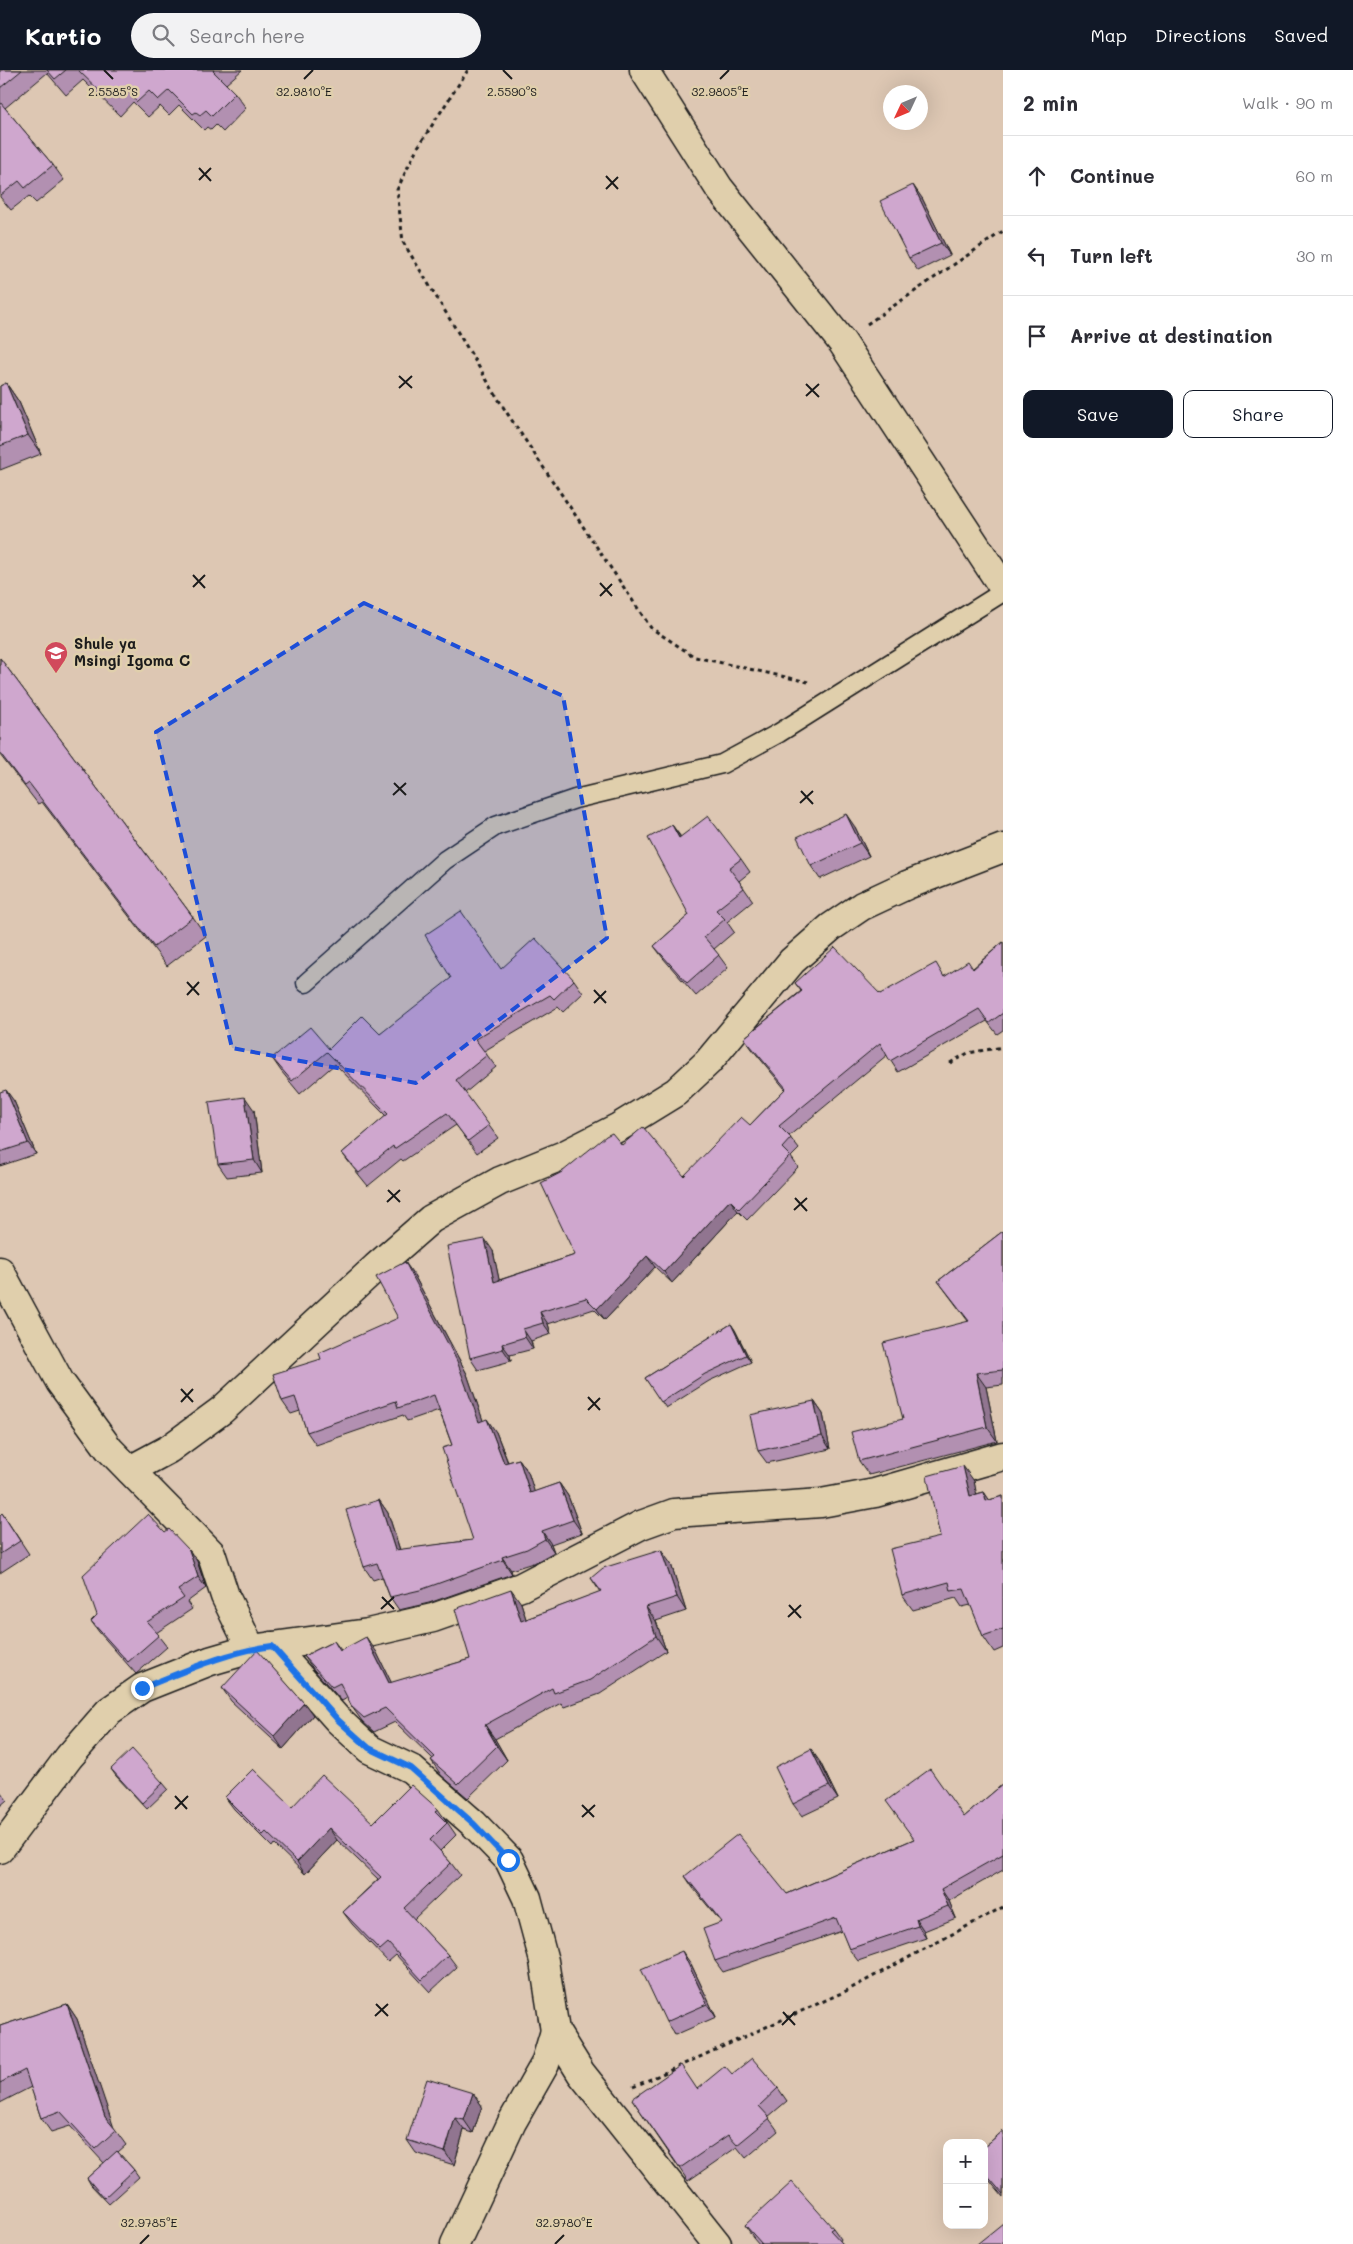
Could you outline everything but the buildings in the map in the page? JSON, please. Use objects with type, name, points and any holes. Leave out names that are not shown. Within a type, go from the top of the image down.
[{"type":"street","points":[[644,70],[719,188],[842,342],[1003,587]]},
{"type":"street","points":[[130,1470],[169,1449],[222,1410],[376,1267],[431,1219],[500,1181],[564,1155],[619,1127],[676,1092],[708,1062],[792,961],[831,927],[862,906],[907,885],[1003,848]]},
{"type":"street","points":[[0,1272],[60,1382],[110,1449],[211,1553],[225,1596],[261,1647],[369,1748],[411,1768],[474,1824],[508,1860],[527,1898],[544,1961],[555,2031],[581,2073],[717,2244]]},
{"type":"street","points":[[0,1849],[69,1757],[109,1711],[142,1688],[210,1661],[261,1647],[368,1633],[433,1618],[521,1587],[641,1525],[674,1513],[821,1503],[875,1493],[1003,1456]]},
{"type":"street","points":[[455,2244],[512,2122],[546,2064],[555,2031]]},
{"type":"lane","points":[[306,983],[445,860],[496,826],[575,799],[722,764],[779,733],[1003,592]]},
{"type":"path","points":[[468,70],[416,150],[397,190],[403,242],[505,410],[651,628],[695,657],[847,691]]},
{"type":"path","points":[[842,342],[1003,231]]},
{"type":"path","points":[[950,1063],[968,1053],[1003,1046]]},
{"type":"path","points":[[603,2100],[846,1991],[1003,1907]]},
{"type":"highlighted area","points":[[364,603],[563,696],[607,938],[416,1083],[232,1048],[156,732]]},
{"type":"place","name":"Shule ya Msingi Igoma C","points":[[56,674]]},
{"type":"route","points":[[142,1688],[210,1661],[251,1649],[272,1646],[338,1720],[369,1748],[411,1768],[474,1824],[508,1860]]}]
